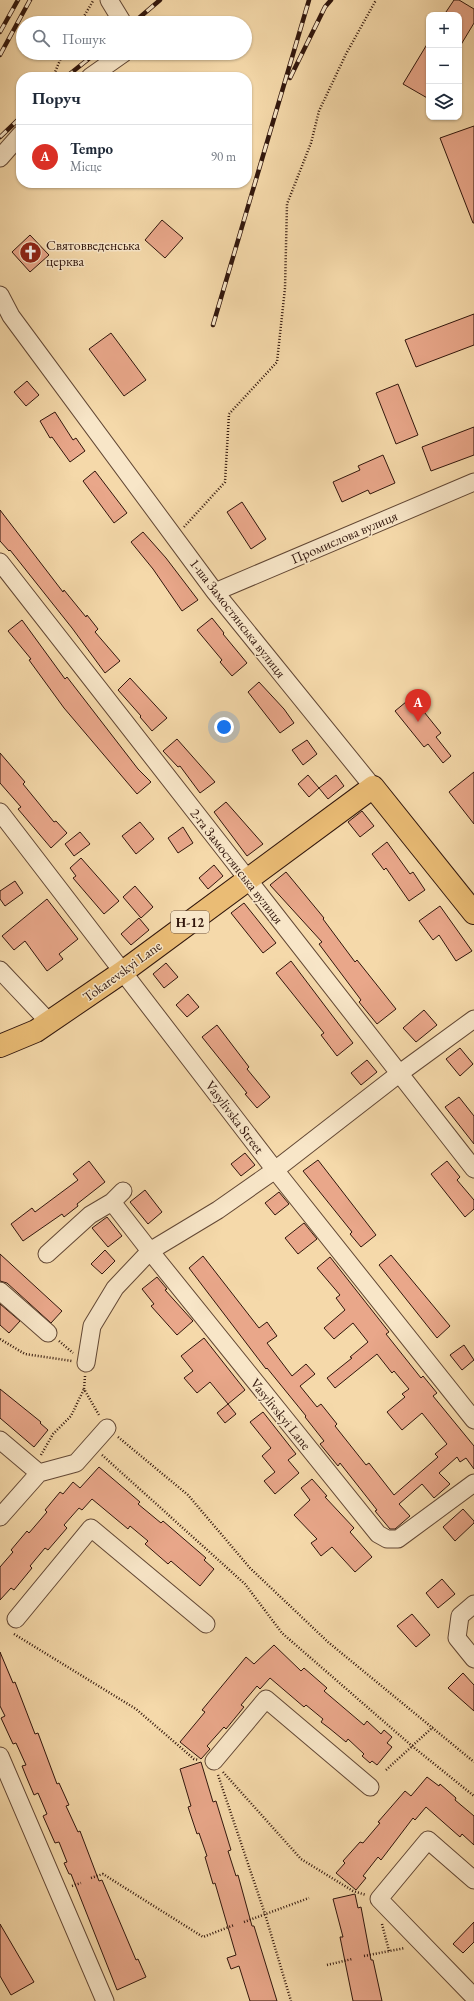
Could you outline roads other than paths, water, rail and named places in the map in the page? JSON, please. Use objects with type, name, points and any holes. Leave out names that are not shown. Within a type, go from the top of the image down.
[{"type":"main road","name":"Tokarevskyi Lane","points":[[0,1046],[36,1031],[124,971],[373,787]]},
{"type":"main road","name":"1-ша Замостянська вулиця","points":[[373,787],[474,913]]},
{"type":"street","points":[[109,0],[119,16]]},
{"type":"street","points":[[97,72],[114,60]]},
{"type":"street","points":[[0,158],[16,140]]},
{"type":"street","name":"1-ша Замостянська вулиця","points":[[0,295],[6,320],[175,538],[214,592],[373,787]]},
{"type":"street","name":"Промислова вулиця","points":[[214,592],[474,482]]},
{"type":"street","name":"2-га Замостянська вулиця","points":[[0,562],[474,1169]]},
{"type":"street","name":"Vasylivska Street","points":[[0,812],[124,971],[275,1170],[474,1420]]},
{"type":"street","points":[[0,970],[49,1022]]},
{"type":"street","points":[[86,1363],[92,1326],[115,1288],[150,1251],[218,1210],[275,1170],[400,1073],[474,1019]]},
{"type":"street","name":"Vasylivskyi Lane","points":[[46,1254],[90,1215],[118,1196],[150,1251],[378,1534],[387,1539],[398,1539],[474,1483]]},
{"type":"street","points":[[0,1291],[48,1333]]},
{"type":"street","points":[[0,1517],[39,1473],[76,1463],[107,1428]]},
{"type":"street","points":[[0,1440],[39,1473]]},
{"type":"street","points":[[12,1625],[92,1528],[206,1624]]},
{"type":"street","points":[[474,1604],[460,1616],[457,1638],[474,1659]]},
{"type":"street","points":[[214,1761],[266,1699],[370,1787]]},
{"type":"street","points":[[0,1756],[105,2001]]},
{"type":"street","points":[[474,1880],[428,1840],[379,1899],[424,1944],[474,1999]]},
{"type":"railway","points":[[0,32],[18,0]]},
{"type":"railway","points":[[21,16],[30,0]]},
{"type":"railway","points":[[141,16],[160,0]]},
{"type":"railway","points":[[213,325],[309,0]]},
{"type":"railway","points":[[290,78],[325,7],[331,0]]},
{"type":"railway","points":[[0,55],[16,26]]},
{"type":"railway","points":[[72,72],[87,60]]},
{"type":"railway","points":[[0,137],[16,122]]},
{"type":"place","name":"Святовведенська церква","points":[[30,253]]},
{"type":"place","name":"Tempo","points":[[418,722]]}]
